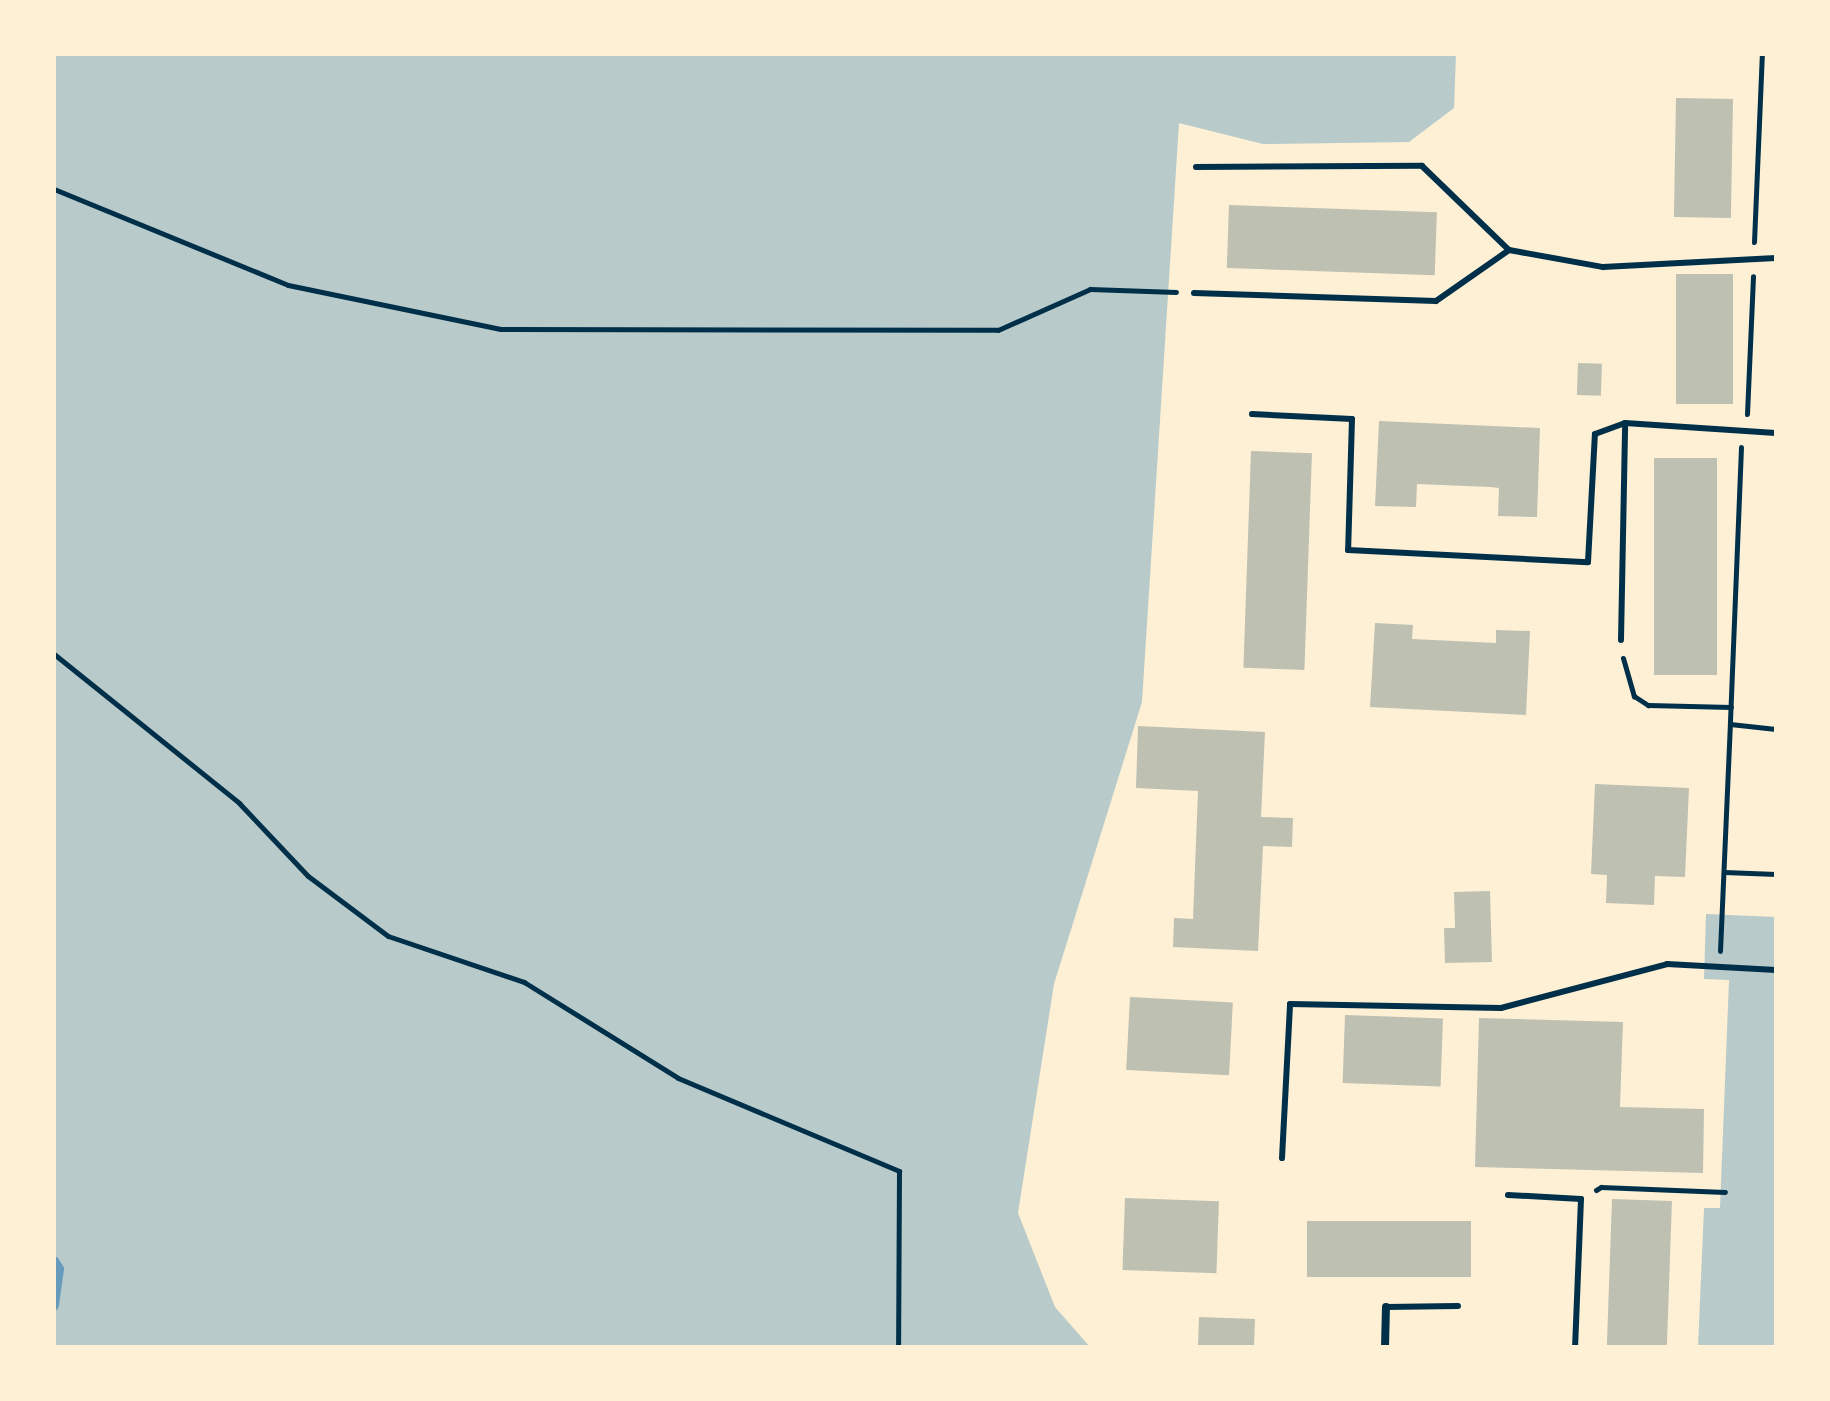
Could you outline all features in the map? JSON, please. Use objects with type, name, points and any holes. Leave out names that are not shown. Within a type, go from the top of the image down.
[{"type":"street","points":[[1385,1347],[1386,1307]]},
{"type":"lane","points":[[1196,167],[1422,166],[1509,250],[1603,267],[1776,258]]},
{"type":"lane","points":[[1194,293],[1436,301],[1509,250]]},
{"type":"lane","points":[[1252,414],[1352,419],[1348,550],[1588,562],[1595,434],[1625,423],[1776,433]]},
{"type":"lane","points":[[1621,640],[1625,423]]},
{"type":"lane","points":[[1282,1158],[1290,1004],[1501,1008],[1667,964],[1776,970]]},
{"type":"lane","points":[[1508,1195],[1581,1199],[1575,1347]]},
{"type":"lane","points":[[1386,1307],[1458,1306]]},
{"type":"path","points":[[54,189],[288,285],[500,329],[998,330],[1090,289],[1194,293]]},
{"type":"path","points":[[1621,640],[1634,696],[1648,705],[1731,707]]},
{"type":"path","points":[[54,654],[239,803],[308,876],[388,936],[524,982],[678,1078],[899,1171],[898,1347]]},
{"type":"path","points":[[1719,967],[1730,724]]},
{"type":"path","points":[[1724,872],[1776,874]]},
{"type":"path","points":[[1581,1199],[1601,1187],[1725,1192]]},
{"type":"shaded area","points":[[54,54],[1456,54],[1454,108],[1409,142],[1263,144],[1179,123],[1142,702],[1054,984],[1018,1213],[1055,1307],[1090,1347],[54,1347]]},
{"type":"shaded area","points":[[1706,914],[1776,917],[1776,1347],[1698,1347],[1704,1208],[1720,1208],[1729,980],[1704,979]]},
{"type":"building","points":[[1676,98],[1733,99],[1731,218],[1674,217]]},
{"type":"building","points":[[1229,205],[1437,212],[1435,275],[1227,268]]},
{"type":"building","points":[[1676,274],[1733,274],[1733,404],[1676,404]]},
{"type":"building","points":[[1578,363],[1602,364],[1601,396],[1577,395]]},
{"type":"building","points":[[1379,421],[1540,428],[1537,517],[1498,516],[1499,488],[1491,487],[1417,484],[1416,507],[1375,506]]},
{"type":"building","points":[[1251,451],[1312,453],[1304,670],[1243,668]]},
{"type":"building","points":[[1654,458],[1717,458],[1717,675],[1654,675]]},
{"type":"building","points":[[1375,623],[1413,625],[1412,639],[1496,643],[1496,630],[1530,631],[1526,715],[1370,707]]},
{"type":"building","points":[[1138,726],[1265,732],[1261,817],[1293,818],[1292,847],[1263,846],[1258,951],[1173,947],[1174,918],[1193,919],[1198,791],[1136,788]]},
{"type":"building","points":[[1595,784],[1689,788],[1685,877],[1655,876],[1654,905],[1606,903],[1607,875],[1591,874]]},
{"type":"building","points":[[1490,891],[1492,962],[1445,963],[1444,928],[1455,928],[1454,892]]},
{"type":"building","points":[[1130,997],[1233,1002],[1229,1075],[1126,1070]]},
{"type":"building","points":[[1345,1015],[1443,1018],[1441,1086],[1343,1083]]},
{"type":"building","points":[[1479,1018],[1623,1022],[1620,1107],[1704,1109],[1703,1173],[1475,1167]]},
{"type":"building","points":[[1125,1198],[1219,1201],[1216,1273],[1122,1270]]},
{"type":"building","points":[[1612,1199],[1672,1201],[1667,1347],[1607,1347]]},
{"type":"building","points":[[1307,1221],[1471,1221],[1471,1277],[1307,1277]]},
{"type":"building","points":[[1199,1317],[1255,1319],[1254,1347],[1198,1347]]},
{"type":"waterway","points":[[54,1261],[59,1269],[54,1306]]}]
